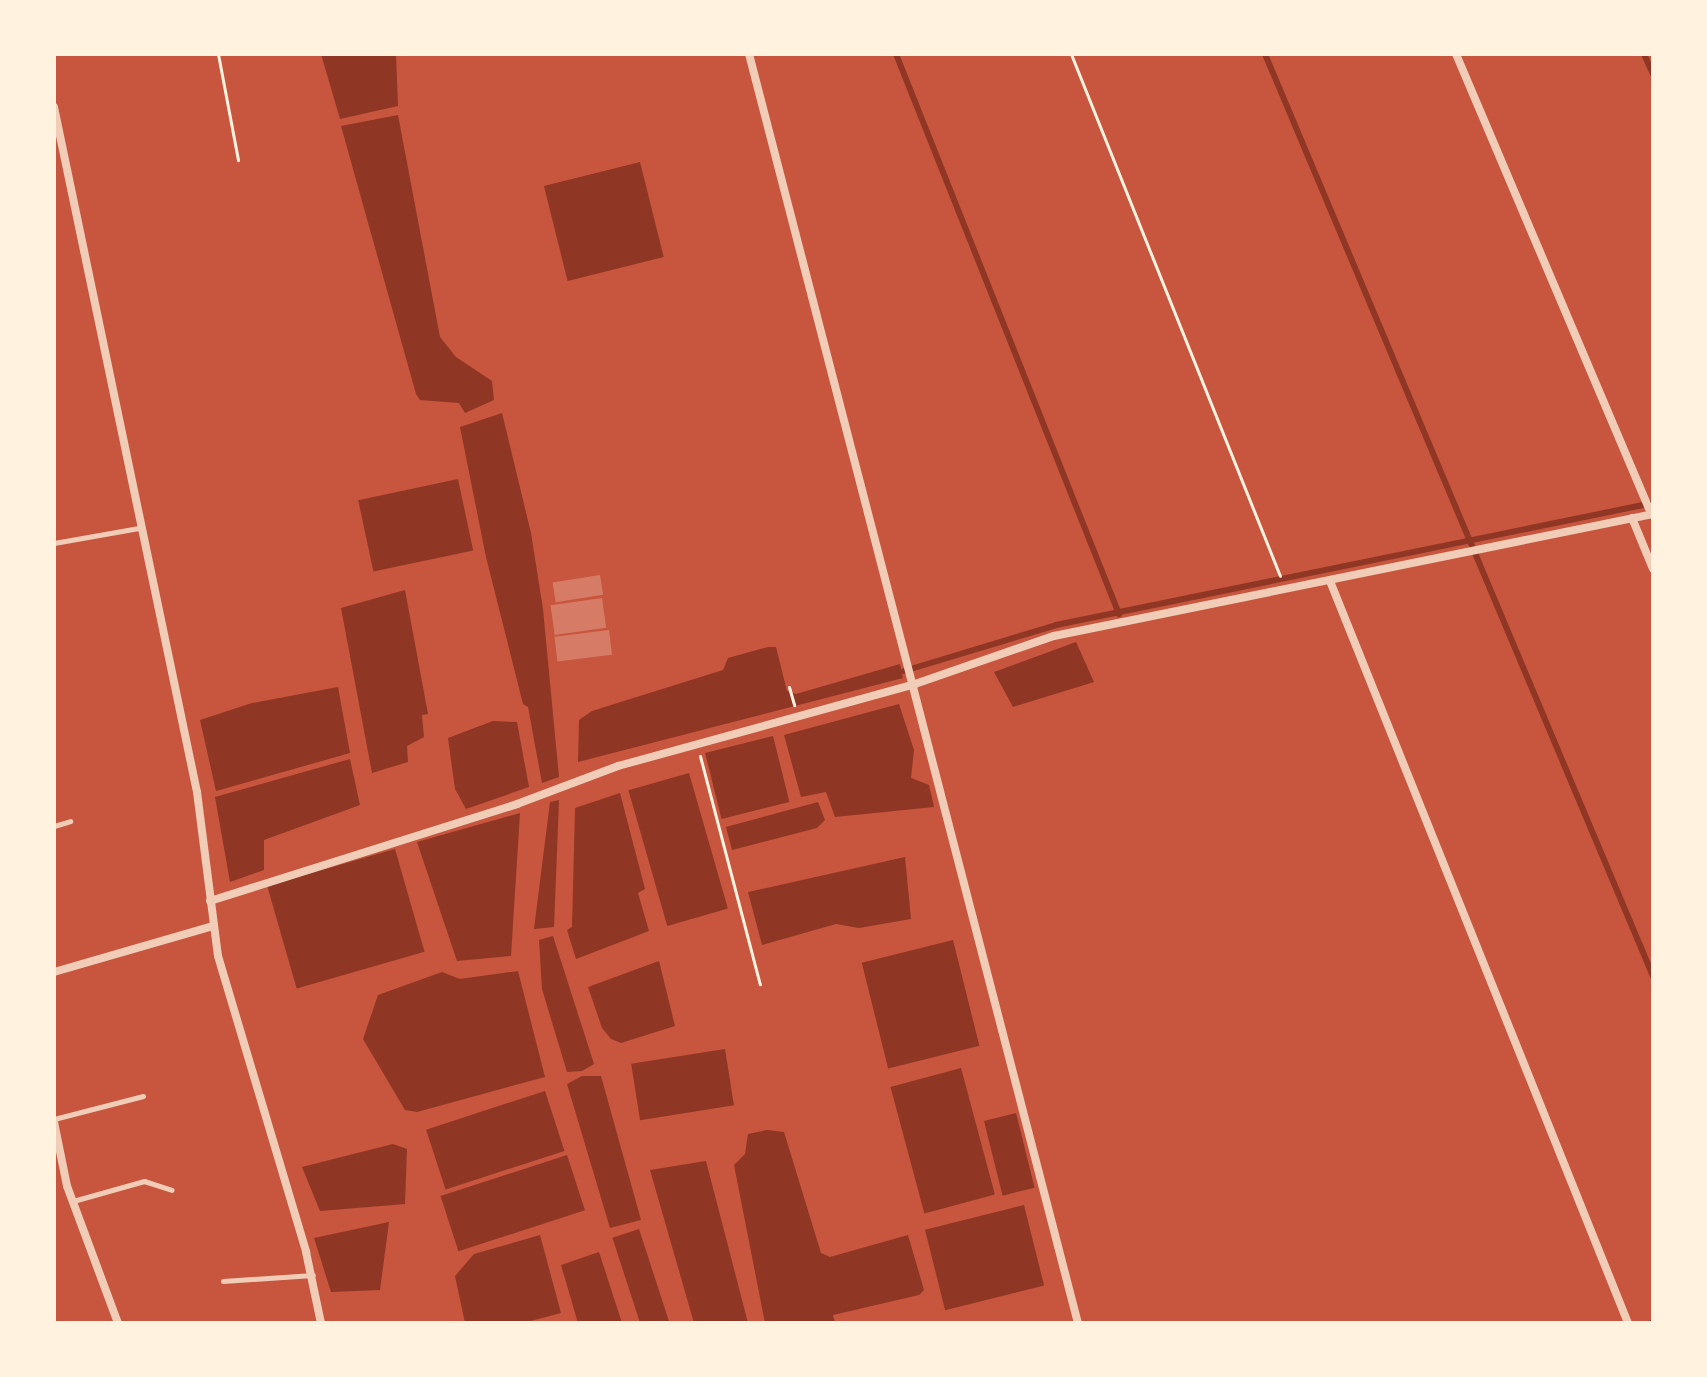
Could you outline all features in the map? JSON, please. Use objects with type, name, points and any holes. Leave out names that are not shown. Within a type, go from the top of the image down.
[{"type":"street","points":[[749,54],[915,684],[1078,1323]]},
{"type":"street","points":[[210,901],[563,784],[915,684],[1054,636],[1652,514],[1456,54]]},
{"type":"street","points":[[54,107],[139,528],[197,792],[213,926],[313,1275],[321,1323]]},
{"type":"street","points":[[1632,518],[1653,569]]},
{"type":"street","points":[[1330,581],[1628,1323]]},
{"type":"street","points":[[54,972],[213,926]]},
{"type":"street","points":[[54,1121],[57,1156],[118,1323]]},
{"type":"lane","points":[[54,543],[139,528]]},
{"type":"lane","points":[[54,826],[70,821]]},
{"type":"lane","points":[[54,1121],[143,1096]]},
{"type":"lane","points":[[73,1201],[144,1181],[172,1190]]},
{"type":"lane","points":[[223,1281],[313,1275]]},
{"type":"path","points":[[218,54],[238,160]]},
{"type":"path","points":[[1071,54],[1286,590]]},
{"type":"path","points":[[697,745],[760,984]]},
{"type":"shaded area","points":[[321,54],[396,54],[398,106],[340,119]]},
{"type":"shaded area","points":[[398,115],[440,337],[456,357],[492,381],[494,400],[465,413],[459,403],[420,400],[416,394],[341,126]]},
{"type":"shaded area","points":[[640,162],[664,257],[568,281],[544,186]]},
{"type":"shaded area","points":[[502,413],[531,533],[543,609],[559,777],[542,783],[528,707],[523,704],[486,557],[460,427]]},
{"type":"shaded area","points":[[458,479],[473,550],[373,572],[358,500]]},
{"type":"shaded area","points":[[405,590],[428,714],[422,715],[424,737],[407,746],[408,762],[372,773],[341,608]]},
{"type":"shaded area","points":[[1076,642],[1094,682],[1013,707],[994,672]]},
{"type":"shaded area","points":[[776,647],[787,691],[796,694],[900,664],[903,678],[578,762],[579,720],[592,711],[723,670],[728,658]]},
{"type":"shaded area","points":[[338,687],[350,753],[216,791],[200,720],[252,703]]},
{"type":"shaded area","points":[[899,704],[914,750],[911,778],[929,785],[934,807],[835,817],[826,792],[801,797],[784,735]]},
{"type":"shaded area","points":[[493,721],[517,722],[529,787],[466,809],[455,789],[448,738]]},
{"type":"shaded area","points":[[773,736],[789,802],[722,819],[705,753]]},
{"type":"shaded area","points":[[350,759],[360,805],[264,840],[264,870],[230,882],[215,797]]},
{"type":"shaded area","points":[[689,773],[728,909],[667,926],[628,790]]},
{"type":"shaded area","points":[[620,793],[645,889],[638,893],[649,931],[576,959],[567,930],[572,927],[575,808]]},
{"type":"shaded area","points":[[559,800],[554,927],[534,929],[550,802]]},
{"type":"shaded area","points":[[818,802],[825,820],[817,828],[732,850],[726,827]]},
{"type":"shaded area","points":[[520,813],[511,956],[457,961],[417,842]]},
{"type":"shaded area","points":[[395,849],[424,952],[297,989],[267,886]]},
{"type":"shaded area","points":[[905,857],[911,919],[859,928],[836,924],[762,945],[748,892]]},
{"type":"shaded area","points":[[553,936],[594,1064],[582,1071],[567,1072],[542,989],[539,940]]},
{"type":"shaded area","points":[[953,940],[979,1046],[888,1069],[862,963]]},
{"type":"shaded area","points":[[659,961],[675,1026],[621,1043],[611,1039],[602,1028],[588,987]]},
{"type":"shaded area","points":[[518,971],[545,1077],[417,1112],[405,1110],[363,1039],[378,995],[442,972],[460,979]]},
{"type":"shaded area","points":[[725,1049],[734,1105],[640,1120],[631,1064]]},
{"type":"shaded area","points":[[961,1068],[995,1195],[924,1213],[890,1087]]},
{"type":"shaded area","points":[[582,1076],[601,1076],[641,1220],[610,1228],[567,1084]]},
{"type":"shaded area","points":[[545,1091],[564,1151],[446,1190],[426,1130]]},
{"type":"shaded area","points":[[1016,1113],[1035,1188],[1003,1196],[984,1121]]},
{"type":"shaded area","points":[[767,1130],[784,1132],[821,1253],[830,1257],[908,1235],[924,1290],[919,1295],[833,1315],[835,1323],[765,1323],[734,1165],[745,1154],[748,1134]]},
{"type":"shaded area","points":[[393,1144],[407,1149],[405,1204],[320,1211],[302,1167]]},
{"type":"shaded area","points":[[567,1155],[585,1210],[458,1251],[441,1196]]},
{"type":"shaded area","points":[[706,1161],[748,1323],[694,1323],[650,1170]]},
{"type":"shaded area","points":[[1024,1205],[1044,1286],[945,1310],[925,1230]]},
{"type":"shaded area","points":[[389,1222],[380,1290],[331,1292],[314,1238]]},
{"type":"shaded area","points":[[639,1229],[670,1323],[640,1323],[612,1238]]},
{"type":"shaded area","points":[[540,1235],[561,1313],[523,1323],[465,1323],[455,1276],[474,1254]]},
{"type":"shaded area","points":[[599,1252],[622,1323],[578,1323],[561,1265]]},
{"type":"building","points":[[600,575],[603,595],[556,602],[553,583]]},
{"type":"building","points":[[602,598],[606,628],[555,635],[551,605]]},
{"type":"building","points":[[609,630],[612,655],[557,662],[554,637]]},
{"type":"waterway","points":[[896,54],[1119,614]]},
{"type":"waterway","points":[[1265,54],[1653,976]]},
{"type":"waterway","points":[[1644,54],[1653,74]]},
{"type":"waterway","points":[[904,671],[1056,625],[1653,503]]}]
